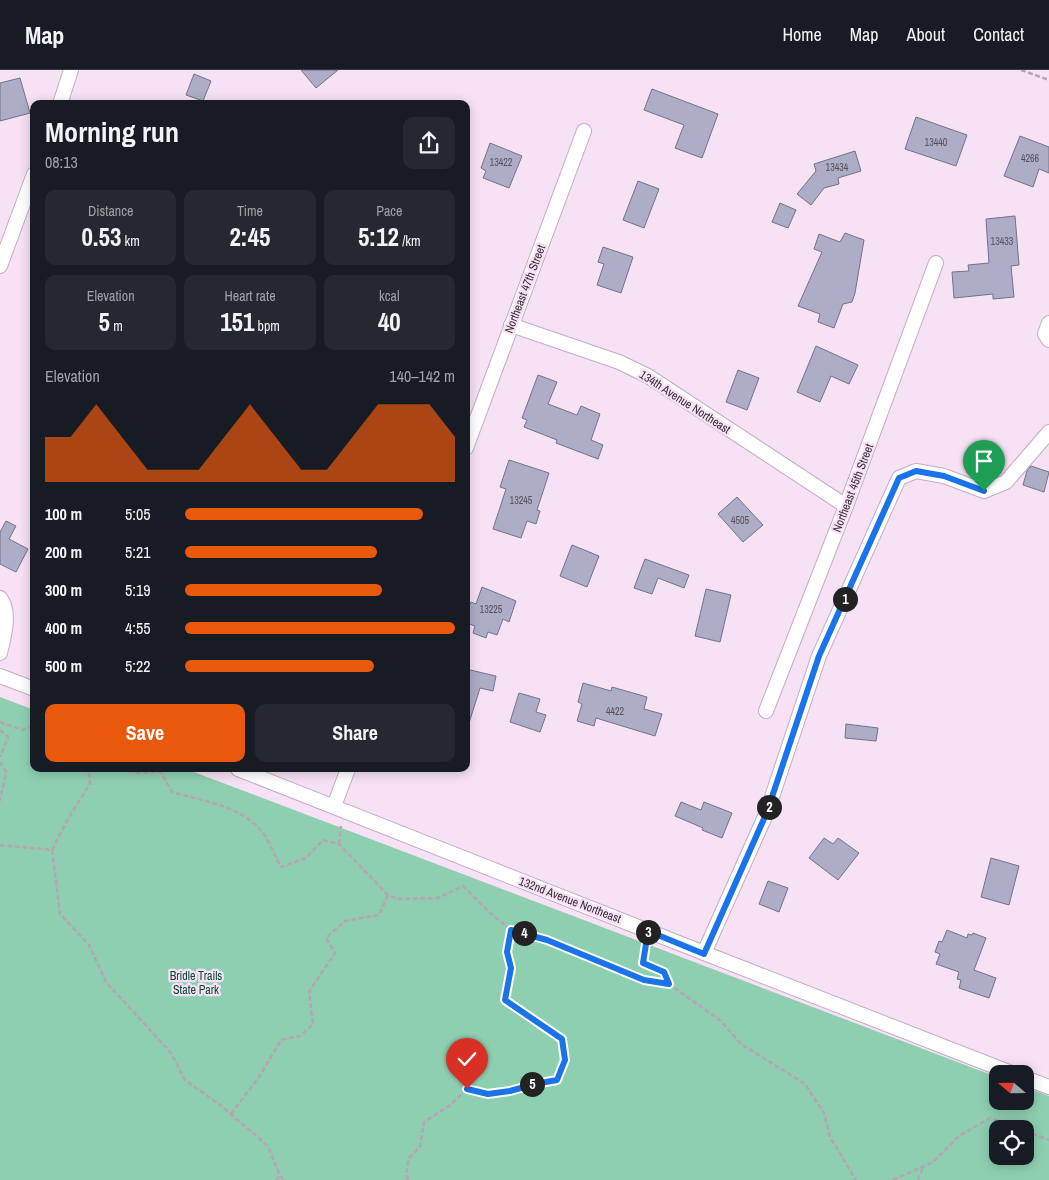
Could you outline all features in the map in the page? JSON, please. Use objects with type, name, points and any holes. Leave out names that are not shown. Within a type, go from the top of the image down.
[{"type":"street","points":[[61,100],[71,70]]},
{"type":"street","name":"Northeast 47th Street","points":[[470,437],[584,131]]},
{"type":"street","points":[[0,266],[30,185]]},
{"type":"street","name":"Northeast 45th Street","points":[[766,711],[846,506],[936,263]]},
{"type":"street","points":[[1049,323],[1046,334],[1049,340]]},
{"type":"street","name":"134th Avenue Northeast","points":[[511,325],[619,362],[648,376],[846,506]]},
{"type":"street","points":[[704,954],[767,812],[819,656],[899,478],[916,471],[944,476],[984,491],[1006,482],[1049,432]]},
{"type":"street","points":[[0,598],[6,612],[0,652]]},
{"type":"street","points":[[0,676],[30,687]]},
{"type":"street","name":"132nd Avenue Northeast","points":[[246,772],[704,954],[991,1065]]},
{"type":"street","points":[[334,806],[347,772]]},
{"type":"street","points":[[1034,1081],[1049,1087]]},
{"type":"path","points":[[1022,70],[1049,80]]},
{"type":"path","points":[[0,722],[22,730],[30,727]]},
{"type":"path","points":[[0,730],[8,737],[0,757]]},
{"type":"path","points":[[0,762],[6,772],[0,801]]},
{"type":"path","points":[[88,772],[90,784],[69,817],[52,850],[60,914],[89,945],[106,982],[171,1052],[185,1080],[231,1114],[268,1146],[280,1176],[284,1180]]},
{"type":"path","points":[[132,772],[161,772],[172,792],[229,808],[247,818],[262,832],[281,867],[306,858],[323,840],[339,844],[388,895],[398,899],[438,898],[463,886],[490,913],[511,930],[547,940],[644,980],[669,984],[721,1021],[741,1044],[805,1084],[824,1113],[830,1137],[856,1180]]},
{"type":"path","points":[[339,844],[342,826]]},
{"type":"path","points":[[0,845],[52,850]]},
{"type":"path","points":[[231,1114],[259,1077],[281,1040],[300,1036],[313,1024],[308,992],[335,953],[326,938],[345,921],[379,915],[388,895]]},
{"type":"path","points":[[408,1180],[406,1174],[409,1158],[420,1148],[424,1122],[450,1106],[467,1089],[488,1094],[557,1080],[565,1060],[562,1039],[505,1000],[511,968],[507,952],[511,930]]},
{"type":"path","points":[[648,931],[643,963],[664,972],[669,984]]},
{"type":"path","points":[[893,1180],[933,1162],[960,1136],[990,1118],[995,1120]]},
{"type":"path","points":[[1034,1134],[1049,1140]]},
{"type":"path","points":[[918,1180],[923,1167]]},
{"type":"path","points":[[276,1180],[280,1176]]},
{"type":"green space","name":"Bridle Trails State Park","points":[[0,697],[30,708],[30,772],[194,772],[989,1074],[989,1110],[1034,1110],[1034,1090],[1049,1096],[1049,1180],[0,1180]]},
{"type":"building","points":[[301,70],[338,70],[316,88]]},
{"type":"building","points":[[194,74],[211,81],[203,100],[186,95]]},
{"type":"building","points":[[20,78],[30,113],[0,121],[0,83]]},
{"type":"building","points":[[652,89],[718,114],[702,158],[675,148],[684,125],[644,110]]},
{"type":"building","points":[[916,117],[967,135],[956,166],[905,149]]},
{"type":"building","points":[[1020,136],[1049,147],[1049,173],[1039,169],[1033,187],[1004,176]]},
{"type":"building","points":[[490,143],[522,156],[509,188],[483,178],[486,171],[481,168]]},
{"type":"building","points":[[855,151],[861,171],[838,178],[839,184],[824,188],[811,205],[797,194],[816,171],[814,164]]},
{"type":"building","points":[[638,181],[659,189],[644,228],[623,220]]},
{"type":"building","points":[[780,203],[796,210],[788,228],[772,222]]},
{"type":"building","points":[[1015,216],[1019,265],[1011,266],[1014,297],[993,299],[993,294],[954,298],[952,272],[969,271],[968,265],[989,263],[986,219]]},
{"type":"building","points":[[845,233],[864,240],[852,302],[843,304],[834,328],[818,322],[820,314],[798,306],[822,252],[814,249],[819,234],[840,242]]},
{"type":"building","points":[[603,247],[633,257],[621,293],[597,285],[604,264],[598,262]]},
{"type":"building","points":[[816,346],[858,365],[849,384],[831,376],[820,402],[797,392]]},
{"type":"building","points":[[738,370],[759,378],[747,410],[726,402]]},
{"type":"building","points":[[538,375],[557,382],[548,404],[577,415],[581,406],[600,414],[591,440],[603,445],[598,459],[556,443],[557,440],[524,427],[527,420],[522,418]]},
{"type":"building","points":[[509,460],[549,473],[537,510],[540,511],[536,524],[527,521],[521,538],[493,529],[506,489],[500,487]]},
{"type":"building","points":[[1031,466],[1049,472],[1044,492],[1023,485],[1027,471]]},
{"type":"building","points":[[737,497],[763,525],[743,542],[718,514]]},
{"type":"building","points":[[6,521],[16,526],[9,539],[28,549],[16,572],[0,564],[0,532]]},
{"type":"building","points":[[572,545],[599,556],[587,587],[560,576]]},
{"type":"building","points":[[645,559],[689,575],[684,588],[658,578],[652,594],[634,588]]},
{"type":"building","points":[[482,587],[516,601],[509,622],[503,619],[497,635],[488,632],[486,638],[473,633],[475,626],[470,624],[470,604],[471,602],[476,604]]},
{"type":"building","points":[[706,589],[731,595],[720,642],[695,636]]},
{"type":"building","points":[[470,670],[496,676],[493,691],[480,688],[470,720]]},
{"type":"building","points":[[583,683],[611,691],[612,687],[647,697],[644,709],[662,714],[655,736],[596,718],[594,726],[577,721],[582,704],[578,702]]},
{"type":"building","points":[[519,693],[540,699],[536,712],[546,715],[540,732],[510,722]]},
{"type":"building","points":[[846,724],[878,728],[876,741],[845,738]]},
{"type":"building","points":[[681,802],[701,810],[704,802],[732,813],[722,838],[675,816]]},
{"type":"building","points":[[824,838],[833,844],[838,838],[859,853],[838,880],[809,858]]},
{"type":"building","points":[[991,858],[1019,866],[1009,905],[981,897]]},
{"type":"building","points":[[768,881],[788,888],[779,912],[759,904]]},
{"type":"building","points":[[947,930],[967,938],[968,934],[972,935],[973,933],[986,938],[974,970],[996,978],[989,998],[959,988],[961,980],[957,979],[959,972],[936,964],[940,954],[935,952],[939,941],[942,942]]},
{"type":"route","points":[[467,1089],[488,1094],[557,1080],[565,1060],[562,1039],[505,1000],[511,968],[507,952],[511,930],[547,940],[644,980],[669,984],[664,972],[643,963],[648,931],[704,954],[767,812],[819,656],[899,478],[916,471],[944,476],[984,491]]}]
